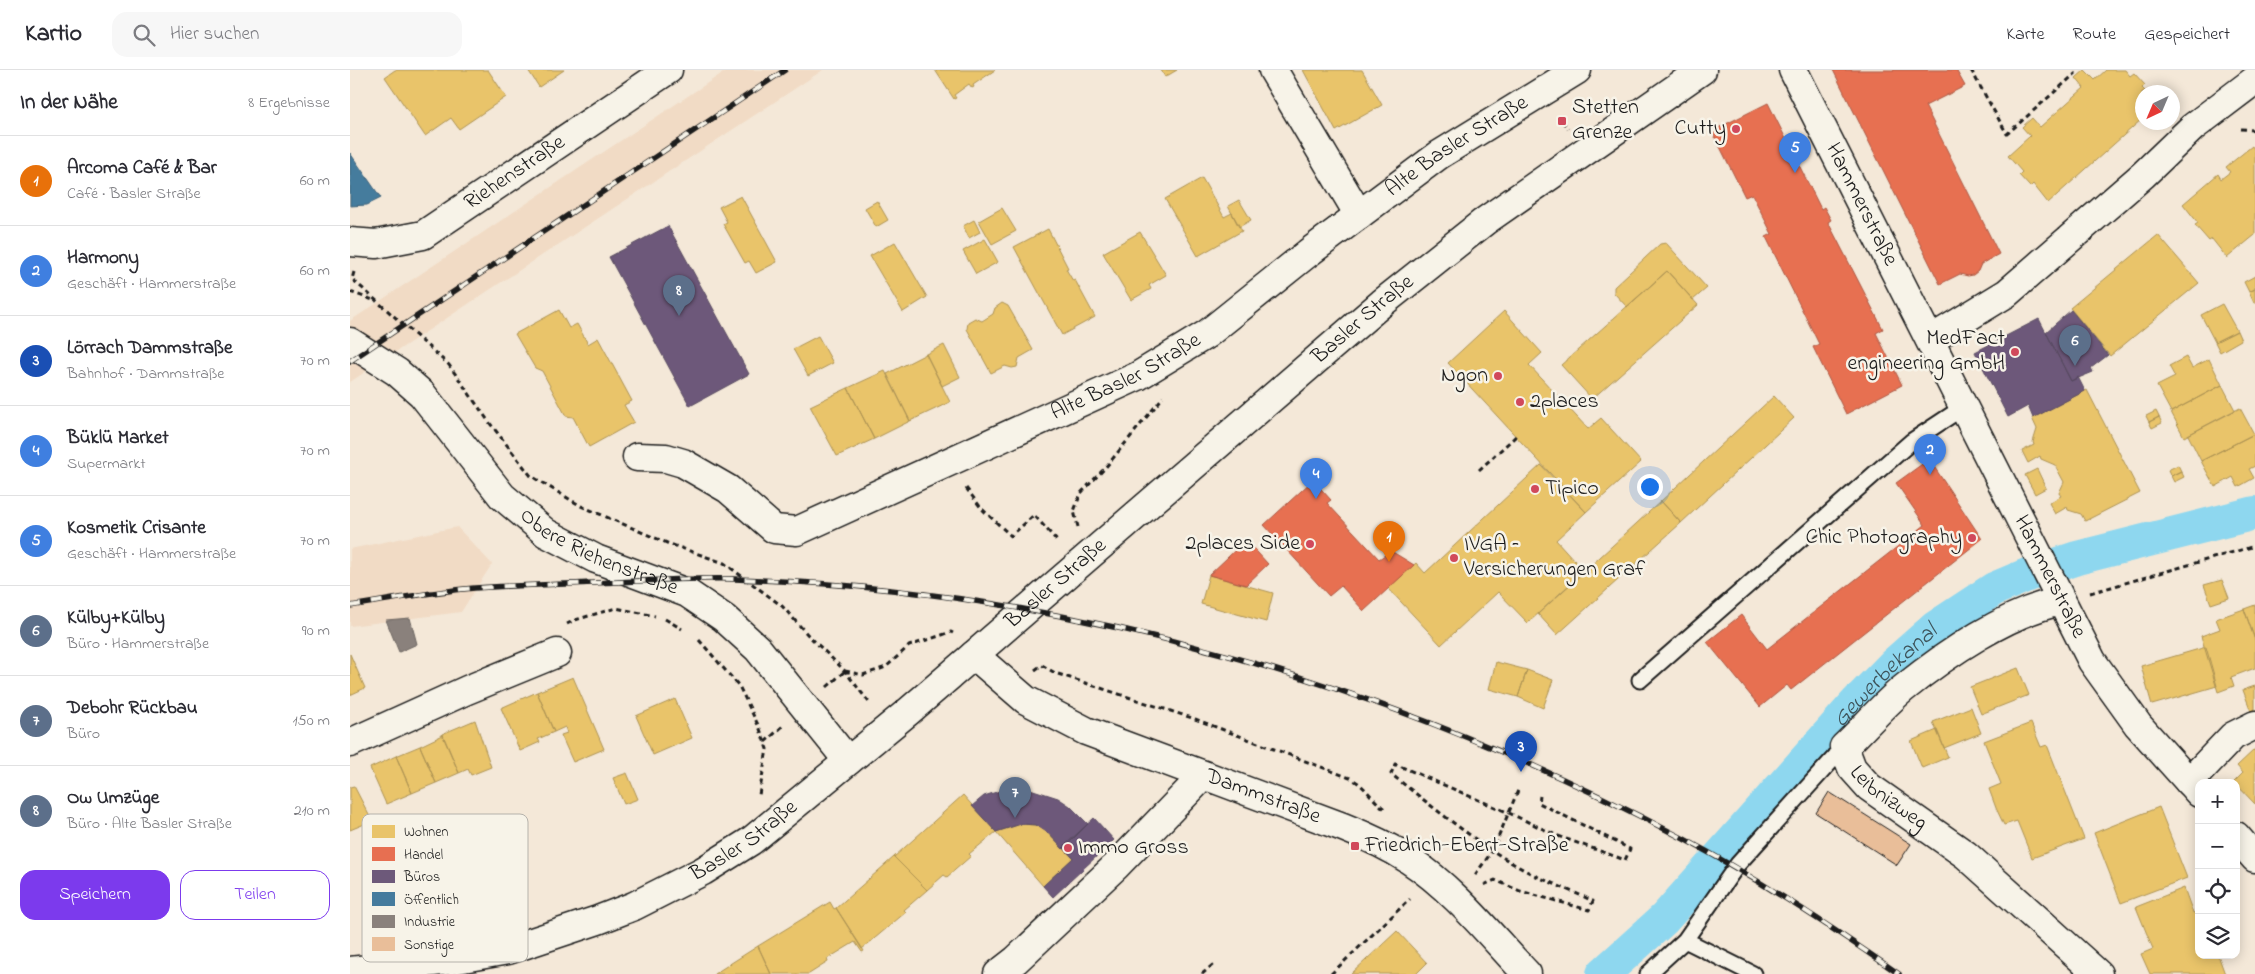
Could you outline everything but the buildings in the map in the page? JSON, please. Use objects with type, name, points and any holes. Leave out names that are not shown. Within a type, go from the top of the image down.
[{"type":"street","name":"Riehenstraße","points":[[350,242],[376,244],[423,235],[668,70]]},
{"type":"street","points":[[1273,70],[1359,215]]},
{"type":"street","name":"Alte Basler Straße","points":[[636,457],[666,458],[683,463],[728,489],[774,529],[797,531],[1138,376],[1207,334],[1439,155],[1577,70]]},
{"type":"street","name":"Basler Straße","points":[[528,943],[634,906],[703,871],[751,841],[889,728],[1375,310],[1485,221],[1702,70]]},
{"type":"street","name":"Hammerstraße","points":[[1793,70],[1930,340],[1962,408],[2037,551],[2057,595],[2098,669],[2138,725],[2194,788]]},
{"type":"street","points":[[1930,340],[2007,293],[2143,176],[2193,127],[2255,80]]},
{"type":"street","name":"Obere Riehenstraße","points":[[350,342],[397,372],[422,394],[502,496],[546,533],[596,559],[687,594],[724,618],[758,649],[848,761]]},
{"type":"street","name":"Leibnizweg","points":[[2057,595],[1978,637],[1903,688],[1844,747],[1852,768],[1869,787],[1966,855],[2098,974]]},
{"type":"street","points":[[350,743],[467,690],[557,653]]},
{"type":"street","name":"Dammstraße","points":[[974,655],[1026,700],[1086,731],[1359,833],[1408,859],[1431,876],[1456,900],[1526,974]]},
{"type":"street","points":[[2194,788],[2233,736],[2255,725]]},
{"type":"street","points":[[998,974],[1016,960],[1116,866],[1203,776]]},
{"type":"street","points":[[2240,841],[2255,858]]},
{"type":"street","name":"Basler Straße","points":[[350,971],[433,962]]},
{"type":"lane","points":[[1640,680],[1912,440],[1962,408]]},
{"type":"lane","points":[[1648,974],[1685,940],[1738,864],[1844,747]]},
{"type":"lane","points":[[1685,940],[1753,974]]},
{"type":"path","points":[[1971,70],[2007,134],[2076,73]]},
{"type":"path","points":[[350,292],[380,302],[449,365],[489,422],[531,476],[581,506],[667,543],[724,563],[782,606],[808,635],[845,671],[889,728]]},
{"type":"path","points":[[1082,562],[1074,511],[1076,502],[1081,493],[1105,468],[1166,394]]},
{"type":"path","points":[[1479,470],[1516,436]]},
{"type":"path","points":[[982,509],[1011,536],[1034,515],[1082,562]]},
{"type":"path","points":[[2057,595],[2255,546]]},
{"type":"path","points":[[563,627],[575,620],[616,608],[660,617],[690,633]]},
{"type":"path","points":[[845,671],[863,675],[886,667],[909,646],[951,632],[974,655]]},
{"type":"path","points":[[698,638],[739,686],[767,749],[751,841]]},
{"type":"path","points":[[1011,687],[1042,665],[1055,673],[1195,719],[1356,781],[1362,784],[1369,796],[1392,815]]},
{"type":"path","points":[[1479,887],[1495,880],[1520,891],[1589,910],[1593,901],[1529,872],[1493,850],[1438,811],[1391,774],[1396,764],[1558,836],[1625,860],[1630,849],[1539,803],[1540,796]]},
{"type":"path","points":[[1472,880],[1493,850],[1519,788]]},
{"type":"path","points":[[1331,974],[1403,906]]},
{"type":"path","points":[[1202,974],[1215,963]]},
{"type":"shaded area","points":[[727,70],[823,70],[350,382],[350,321]]},
{"type":"shaded area","points":[[457,527],[492,564],[461,612],[350,626],[350,549]]},
{"type":"waterway","name":"Gewerbekanal","points":[[1603,974],[1664,919],[1857,702],[1893,665],[1935,628],[1994,589],[2032,573],[2077,558],[2255,513]]},
{"type":"railway","points":[[350,361],[785,70]]},
{"type":"railway","points":[[350,606],[464,589],[664,580],[734,579],[858,587],[981,602],[1103,625],[1224,655],[1343,691],[1459,734],[1573,784],[1684,839],[1740,870],[1899,974]]},
{"type":"place","name":"Stetten Grenze","points":[[1562,121]]},
{"type":"place","name":"Cutty","points":[[1736,129]]},
{"type":"place","name":"Kosmetik Crisante","points":[[1795,173]]},
{"type":"place","name":"Ow Umzüge","points":[[679,316]]},
{"type":"place","name":"MedFact engineering GmbH","points":[[2015,352]]},
{"type":"place","name":"Külby+Külby","points":[[2075,366]]},
{"type":"place","name":"Ngon","points":[[1498,376]]},
{"type":"place","name":"2places","points":[[1520,402]]},
{"type":"place","name":"Harmony","points":[[1930,475]]},
{"type":"place","name":"Tipico","points":[[1535,489]]},
{"type":"place","name":"Büklü Market","points":[[1316,499]]},
{"type":"place","name":"Chic Photography","points":[[1972,538]]},
{"type":"place","name":"2places Side","points":[[1310,544]]},
{"type":"place","name":"IVGA – Versicherungen Graf","points":[[1454,558]]},
{"type":"place","name":"Arcoma Café & Bar","points":[[1389,562]]},
{"type":"place","name":"Lörrach Dammstraße","points":[[1521,772]]},
{"type":"place","name":"Debohr Rückbau","points":[[1015,818]]},
{"type":"place","name":"Friedrich-Ebert-Straße","points":[[1355,846]]},
{"type":"place","name":"Immo Gross","points":[[1068,848]]}]
